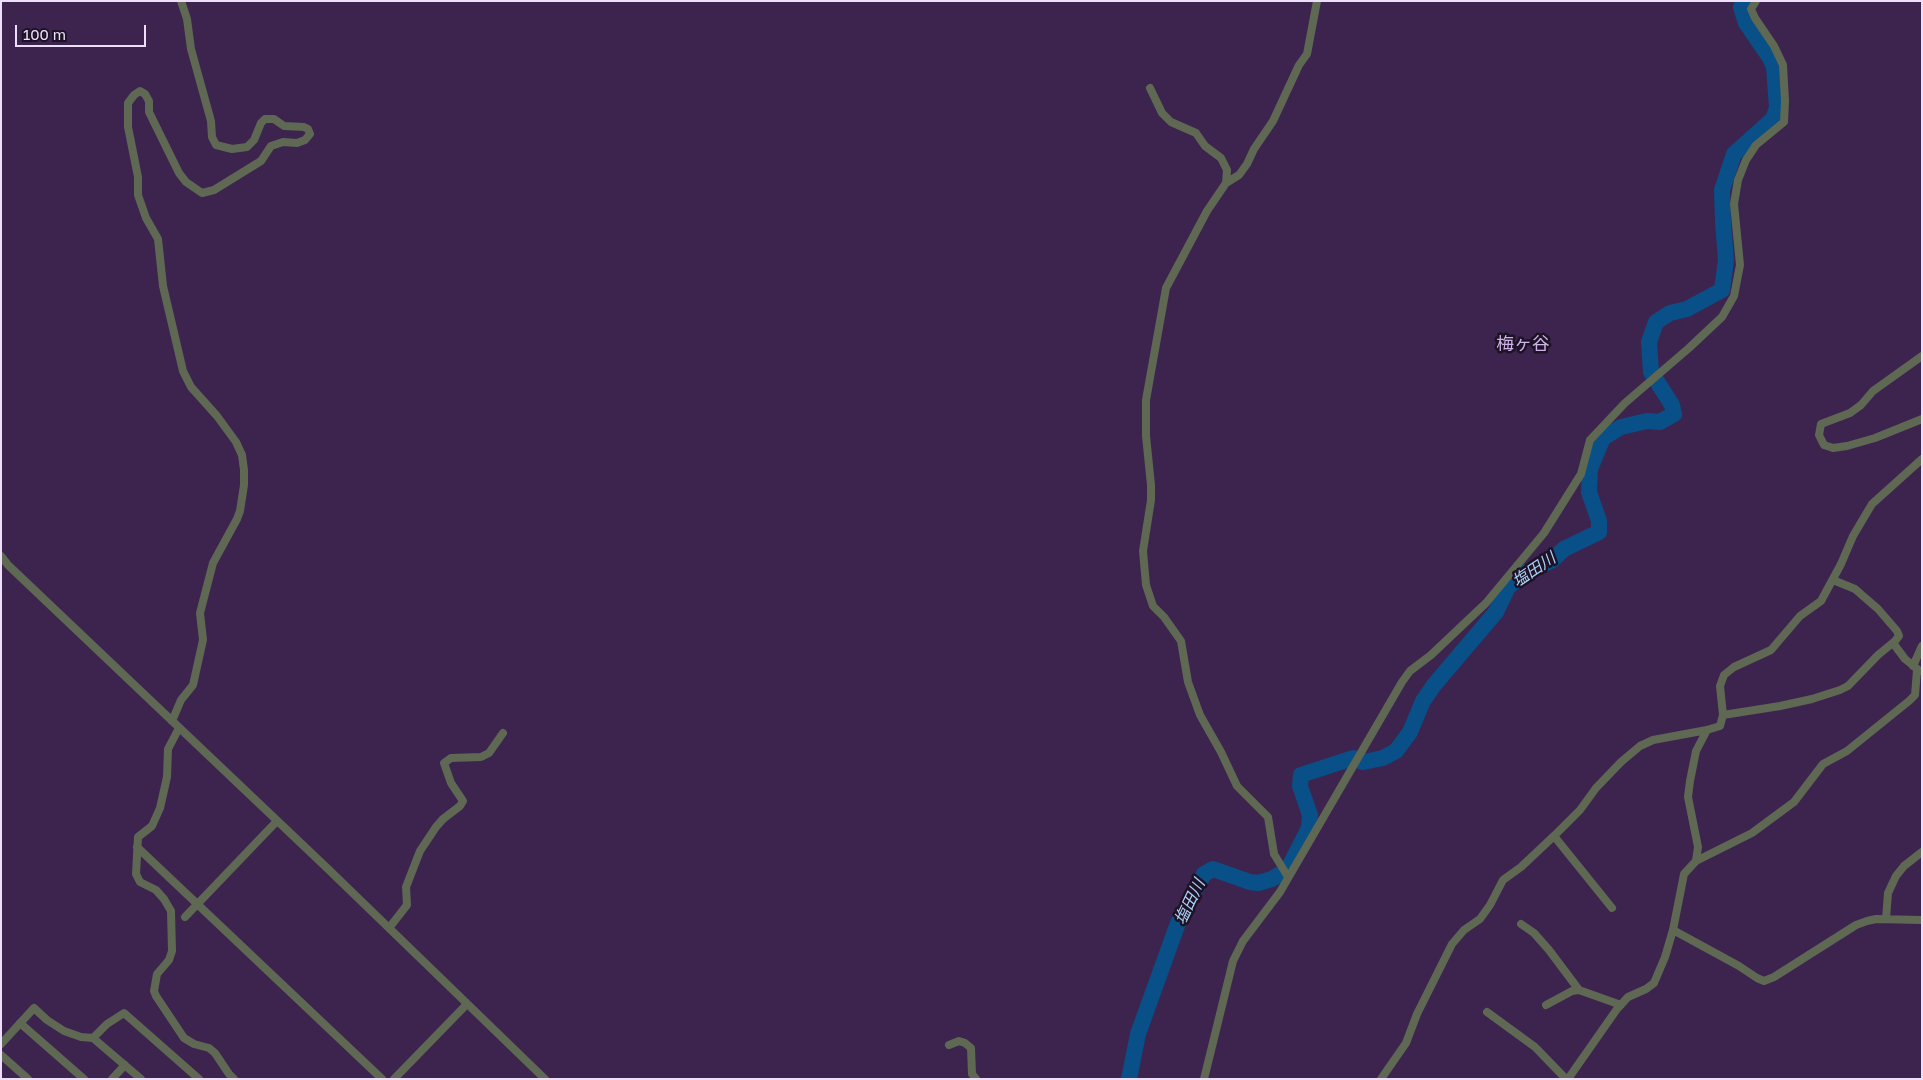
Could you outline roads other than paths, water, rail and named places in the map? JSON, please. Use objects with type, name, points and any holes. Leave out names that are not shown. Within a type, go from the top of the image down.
[{"type":"street","points":[[172,721],[181,700],[193,685],[203,640],[200,613],[213,563],[238,519],[244,485],[244,470],[242,455],[236,442],[217,416],[191,387],[183,371],[163,286],[158,239],[146,218],[138,195],[138,177],[128,126],[128,102],[134,95],[140,92],[145,94],[149,101],[149,112],[179,173],[186,182],[202,193],[214,190],[261,161],[271,146],[283,142],[297,143],[305,140],[310,134],[308,129],[304,127],[284,126],[274,119],[265,119],[261,123],[254,140],[247,147],[232,149],[216,145],[212,137],[211,121],[191,49],[187,19],[182,1]]},
{"type":"street","points":[[1288,877],[1274,854],[1268,817],[1237,786],[1221,752],[1200,715],[1188,682],[1181,641],[1164,617],[1153,606],[1146,585],[1143,551],[1151,500],[1146,436],[1146,400],[1166,288],[1206,211],[1226,183],[1239,175],[1273,121],[1299,65],[1307,54],[1317,1]]},
{"type":"street","points":[[1204,1079],[1233,961],[1243,942],[1280,892],[1410,671],[1432,655],[1486,603],[1544,532],[1580,474],[1590,440],[1625,403],[1690,348],[1722,317],[1734,296],[1740,265],[1734,204],[1738,180],[1746,160],[1756,145],[1784,122],[1783,65],[1774,46],[1751,9],[1756,1]]},
{"type":"street","points":[[1150,88],[1162,113],[1171,122],[1196,132],[1205,146],[1221,158],[1227,170],[1226,183]]},
{"type":"street","points":[[1922,356],[1873,391],[1850,414],[1821,424],[1819,435],[1824,446],[1833,448],[1847,446],[1875,438],[1922,419]]},
{"type":"street","points":[[1381,1079],[1406,1043],[1417,1014],[1452,944],[1464,930],[1480,919],[1490,905],[1503,880],[1521,867],[1554,836],[1580,810],[1608,775],[1640,746],[1653,740],[1720,726],[1723,715],[1720,686],[1724,675],[1734,667],[1771,650],[1800,616],[1821,601],[1853,536],[1872,504],[1922,459]]},
{"type":"street","points":[[1,556],[8,565],[545,1079]]},
{"type":"street","points":[[1723,715],[1780,706],[1840,690],[1848,686],[1899,636],[1878,609],[1854,590],[1833,580]]},
{"type":"street","points":[[1893,643],[1905,659],[1917,669]]},
{"type":"street","points":[[1487,1012],[1535,1047],[1567,1079],[1620,1005],[1628,997],[1654,983],[1666,957],[1684,874],[1696,861],[1752,834],[1794,802],[1823,764],[1848,751],[1910,701],[1914,695],[1922,646]]},
{"type":"street","points":[[179,728],[168,749],[167,777],[160,808],[152,826],[138,837],[137,847],[136,874],[140,882],[156,890],[171,911],[172,951],[169,960],[157,974],[154,991],[184,1038],[194,1044],[209,1048],[215,1053],[234,1079]]},
{"type":"street","points":[[1696,861],[1698,847],[1688,797],[1696,752],[1707,730]]},
{"type":"street","points":[[388,928],[407,905],[406,887],[420,852],[436,827],[460,806],[463,801],[451,783],[444,762],[451,758],[481,757],[489,753],[503,734]]},
{"type":"street","points":[[185,917],[277,821]]},
{"type":"street","points":[[1554,836],[1612,908]]},
{"type":"street","points":[[137,847],[382,1079]]},
{"type":"street","points":[[1886,919],[1888,894],[1896,876],[1904,866],[1922,852]]},
{"type":"street","points":[[1673,930],[1764,981],[1774,977],[1856,925],[1876,919],[1922,920]]},
{"type":"street","points":[[1521,924],[1534,933],[1549,950],[1578,990]]},
{"type":"street","points":[[1546,1005],[1572,991],[1578,990],[1620,1005]]},
{"type":"street","points":[[394,1079],[467,1004]]},
{"type":"street","points":[[1,1044],[34,1008],[64,1031],[81,1037],[93,1038],[141,1079]]},
{"type":"street","points":[[93,1038],[107,1024],[124,1013],[199,1079]]},
{"type":"street","points":[[20,1023],[84,1079]]},
{"type":"street","points":[[949,1045],[958,1041],[972,1048],[972,1074],[976,1079]]},
{"type":"street","points":[[1,1055],[28,1079]]},
{"type":"street","points":[[112,1079],[125,1065]]},
{"type":"waterway","name":"塩田川","points":[[1129,1079],[1138,1034],[1178,923],[1204,874],[1213,869],[1258,883],[1272,879],[1288,869],[1309,828],[1310,815],[1300,786],[1301,775],[1353,758],[1363,762],[1383,758],[1396,751],[1410,732],[1423,701],[1434,685],[1496,612],[1508,587],[1530,570],[1551,561],[1564,549],[1599,532],[1599,521],[1589,492],[1590,469],[1603,438],[1621,427],[1647,421],[1660,422],[1674,414],[1672,405],[1651,372],[1649,342],[1656,322],[1670,313],[1687,309],[1722,290],[1726,260],[1722,190],[1734,154],[1773,119],[1777,108],[1774,67],[1746,23],[1741,7],[1744,1]]},
{"type":"district","name":"梅ヶ谷","points":[[1523,344]]}]
